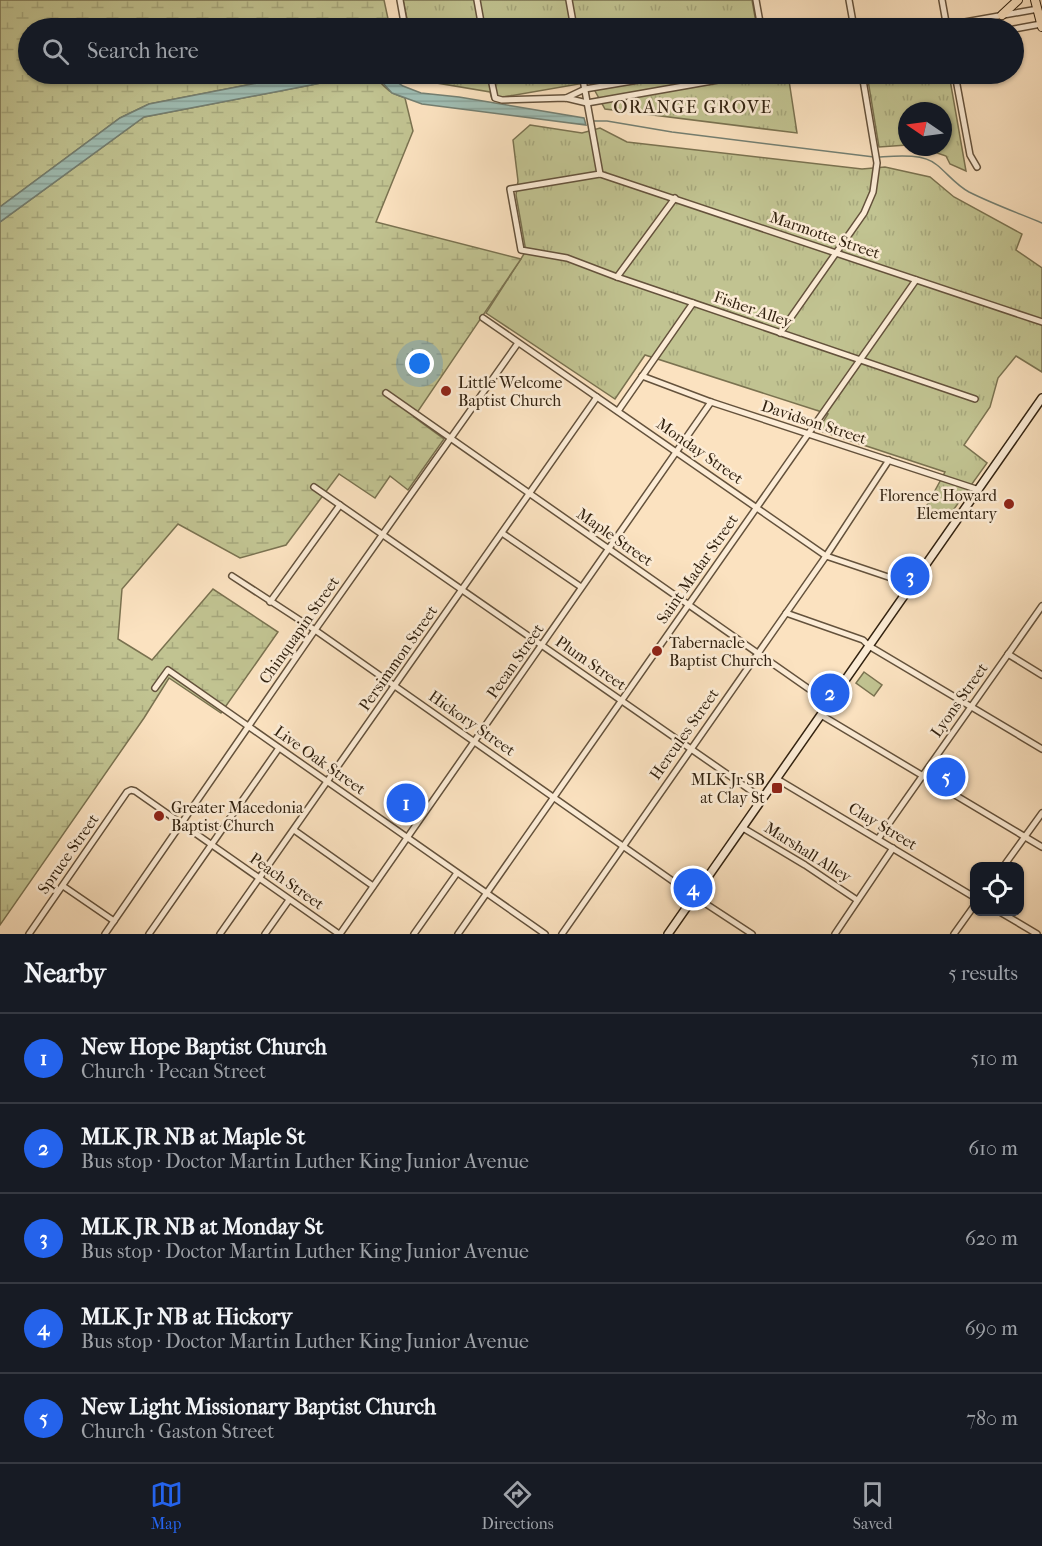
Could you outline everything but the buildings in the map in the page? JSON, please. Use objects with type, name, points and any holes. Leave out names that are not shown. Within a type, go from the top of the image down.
[{"type":"main road","points":[[1002,15],[1018,0]]},
{"type":"main road","points":[[1035,0],[1042,26]]},
{"type":"main road","points":[[668,934],[1042,398]]},
{"type":"street","points":[[400,0],[403,18]]},
{"type":"street","points":[[477,0],[480,18]]},
{"type":"street","points":[[569,0],[572,18]]},
{"type":"street","points":[[756,0],[759,18]]},
{"type":"street","points":[[849,0],[852,18]]},
{"type":"street","points":[[942,0],[945,18]]},
{"type":"street","points":[[988,18],[1038,9]]},
{"type":"street","points":[[1024,28],[1042,26]]},
{"type":"street","points":[[492,84],[495,98],[502,100],[566,98],[587,103],[695,84]]},
{"type":"street","points":[[584,84],[600,174]]},
{"type":"street","points":[[566,98],[585,89],[615,84]]},
{"type":"street","points":[[780,333],[869,202],[877,177],[877,164],[864,84]]},
{"type":"street","points":[[957,84],[970,155],[977,167]]},
{"type":"street","name":"Fisher Alley","points":[[600,174],[510,189],[521,250],[567,258],[975,399]]},
{"type":"street","name":"Marmotte Street","points":[[600,174],[1042,322]]},
{"type":"street","points":[[617,277],[675,198]]},
{"type":"street","name":"Saint Madar Street","points":[[458,934],[916,280]]},
{"type":"street","points":[[618,411],[693,303]]},
{"type":"street","name":"Monday Street","points":[[483,318],[826,556],[912,585]]},
{"type":"street","name":"Chinquapin Street","points":[[105,934],[382,534],[518,343]]},
{"type":"street","name":"Davidson Street","points":[[642,376],[711,402],[979,490]]},
{"type":"street","name":"Maple Street","points":[[386,393],[829,703]]},
{"type":"street","name":"Persimmon Street","points":[[220,934],[597,397]]},
{"type":"street","name":"Pecan Street","points":[[340,934],[711,402]]},
{"type":"street","name":"Hercules Street","points":[[562,934],[826,556],[890,460]]},
{"type":"street","name":"Plum Street","points":[[314,487],[763,799]]},
{"type":"street","points":[[270,602],[340,505]]},
{"type":"street","points":[[501,533],[581,587]]},
{"type":"street","name":"Hickory Street","points":[[232,576],[315,630],[694,896],[752,934]]},
{"type":"street","name":"Lyons Street","points":[[878,839],[1042,606]]},
{"type":"street","points":[[786,613],[863,640],[869,646],[1042,749]]},
{"type":"street","points":[[1008,654],[1042,675]]},
{"type":"street","name":"Live Oak Street","points":[[155,688],[168,670],[545,934]]},
{"type":"street","points":[[821,715],[1042,847]]},
{"type":"street","points":[[149,934],[279,748]]},
{"type":"street","name":"Clay Street","points":[[777,779],[970,894]]},
{"type":"street","name":"Peach Street","points":[[131,790],[340,934]]},
{"type":"street","name":"Spruce Street","points":[[29,934],[127,792],[131,790]]},
{"type":"street","points":[[1007,862],[1042,813]]},
{"type":"street","name":"Marshall Alley","points":[[743,828],[805,865],[857,900]]},
{"type":"street","points":[[294,830],[374,886]]},
{"type":"street","points":[[835,934],[892,848]]},
{"type":"street","points":[[414,934],[457,873]]},
{"type":"street","points":[[63,886],[114,921]]},
{"type":"street","points":[[266,934],[289,900]]},
{"type":"street","points":[[954,934],[970,913]]},
{"type":"street","points":[[1007,916],[1037,934]]},
{"type":"green space","points":[[0,0],[384,0],[388,18],[18,18],[18,84],[252,84],[149,104],[120,118],[0,207]]},
{"type":"green space","points":[[403,0],[752,0],[755,18],[407,18]]},
{"type":"green space","points":[[382,84],[394,94],[405,98],[413,131],[376,222],[521,259],[414,417],[444,439],[408,490],[390,476],[375,498],[339,474],[286,545],[240,558],[178,524],[122,589],[118,639],[152,660],[213,589],[278,632],[221,713],[169,678],[144,718],[0,925],[0,222],[144,117],[311,85]]},
{"type":"green space","points":[[443,84],[578,84],[492,99],[490,92]]},
{"type":"green space","points":[[591,84],[790,84],[797,133],[605,109]]},
{"type":"green space","points":[[869,84],[951,84],[966,171],[950,164],[946,156],[952,156],[952,102],[898,102],[898,146],[879,147]]},
{"type":"green space","points":[[530,125],[582,133],[600,128],[627,142],[862,169],[885,167],[930,177],[954,197],[1022,234],[1016,250],[1042,268],[1042,372],[1016,356],[998,378],[990,407],[964,445],[987,463],[949,516],[925,509],[945,472],[818,430],[828,414],[645,355],[615,399],[486,313],[524,254],[525,246],[516,195],[518,181],[513,140]]},
{"type":"green space","points":[[864,672],[882,685],[874,696],[856,683]]},
{"type":"water","points":[[252,84],[316,84],[144,117],[0,222],[0,207],[120,118],[149,104]]},
{"type":"water","points":[[384,84],[400,84],[421,93],[459,97],[584,118],[586,125],[422,104],[392,93]]},
{"type":"waterway","points":[[593,121],[874,157]]},
{"type":"waterway","points":[[878,157],[909,156],[931,161],[969,192],[1042,223]]},
{"type":"place","name":"Little Welcome Baptist Church","points":[[446,391]]},
{"type":"place","name":"Florence Howard Elementary","points":[[1009,504]]},
{"type":"place","name":"MLK JR NB at Monday St","points":[[910,576]]},
{"type":"place","name":"Tabernacle Baptist Church","points":[[657,651]]},
{"type":"place","name":"MLK JR NB at Maple St","points":[[830,693]]},
{"type":"place","name":"New Light Missionary Baptist Church","points":[[946,777]]},
{"type":"place","name":"MLK Jr SB at Clay St","points":[[777,788]]},
{"type":"place","name":"New Hope Baptist Church","points":[[406,803]]},
{"type":"place","name":"Greater Macedonia Baptist Church","points":[[159,816]]},
{"type":"place","name":"MLK Jr NB at Hickory","points":[[693,888]]},
{"type":"district","name":"ORANGE GROVE","points":[[693,107]]}]
